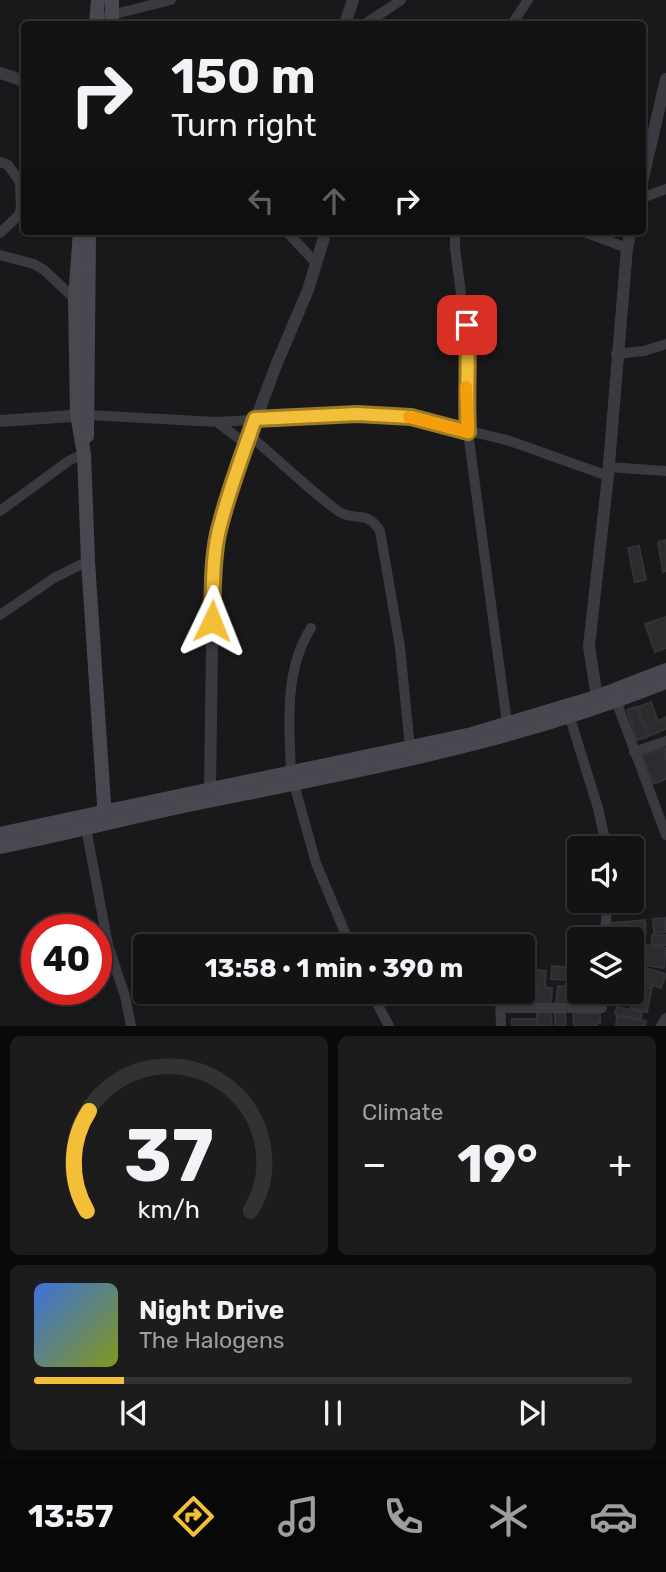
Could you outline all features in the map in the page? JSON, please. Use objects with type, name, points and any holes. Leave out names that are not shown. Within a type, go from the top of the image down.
[{"type":"main road","points":[[96,20],[98,0]]},
{"type":"main road","points":[[112,0],[112,20]]},
{"type":"main road","points":[[80,235],[75,299],[105,817]]},
{"type":"main road","points":[[83,415],[90,235]]},
{"type":"main road","points":[[614,696],[666,670]]},
{"type":"main road","points":[[0,847],[86,828],[105,817],[210,789],[293,778],[597,702],[666,682]]},
{"type":"main road","points":[[0,834],[105,817],[293,778],[462,748],[570,718],[597,702]]},
{"type":"street","points":[[96,20],[112,20],[171,0]]},
{"type":"street","points":[[346,21],[354,0]]},
{"type":"street","points":[[370,21],[401,0]]},
{"type":"street","points":[[514,21],[528,0]]},
{"type":"street","points":[[0,73],[21,80]]},
{"type":"street","points":[[646,165],[666,79]]},
{"type":"street","points":[[0,162],[8,165],[17,175],[21,187],[19,215],[0,233]]},
{"type":"street","points":[[646,196],[666,189]]},
{"type":"street","points":[[290,235],[317,264]]},
{"type":"street","points":[[210,789],[213,575],[218,535],[231,485],[317,264],[325,235]]},
{"type":"street","points":[[456,235],[455,248],[468,347],[465,391],[468,432],[507,723]]},
{"type":"street","points":[[593,235],[627,248]]},
{"type":"street","points":[[597,702],[589,646],[608,472],[616,354],[630,235]]},
{"type":"street","points":[[0,255],[34,264],[75,299]]},
{"type":"street","points":[[616,354],[644,351],[666,344]]},
{"type":"street","points":[[0,421],[83,415],[217,422],[357,414],[411,417],[510,441],[608,472],[666,471]]},
{"type":"street","points":[[217,422],[248,440],[341,513],[364,516],[374,521],[380,531],[400,647],[410,748]]},
{"type":"street","points":[[0,511],[70,460],[85,454]]},
{"type":"street","points":[[0,615],[54,578],[89,561]]},
{"type":"street","points":[[312,628],[300,645],[291,693],[288,720],[293,778],[316,863],[346,934]]},
{"type":"street","points":[[614,696],[666,833]]},
{"type":"street","points":[[570,718],[604,836]]},
{"type":"street","points":[[634,752],[666,741]]},
{"type":"street","points":[[86,828],[108,946],[125,996],[131,1026]]},
{"type":"street","points":[[377,1004],[389,1026]]},
{"type":"street","points":[[501,1004],[501,1026]]},
{"type":"street","points":[[501,1007],[601,1008],[602,1004]]},
{"type":"street","points":[[661,1026],[666,1018]]},
{"type":"building","points":[[666,540],[666,571],[663,572],[658,542]]},
{"type":"building","points":[[639,546],[646,580],[635,582],[628,548]]},
{"type":"building","points":[[666,617],[666,648],[655,652],[645,624]]},
{"type":"building","points":[[651,702],[658,721],[666,717],[666,729],[649,736],[638,707]]},
{"type":"building","points":[[636,707],[647,737],[637,740],[627,710]]},
{"type":"building","points":[[665,748],[666,779],[653,784],[643,755]]},
{"type":"building","points":[[665,918],[665,932],[654,933],[653,919]]},
{"type":"building","points":[[645,920],[646,933],[644,927],[612,927],[612,923]]},
{"type":"building","points":[[652,935],[666,935],[666,945],[652,945]]},
{"type":"building","points":[[647,945],[666,948],[664,968],[644,965]]},
{"type":"building","points":[[552,966],[567,967],[567,980],[551,979]]},
{"type":"building","points":[[645,968],[666,974],[661,988],[644,982]]},
{"type":"building","points":[[535,970],[546,971],[545,987],[552,988],[551,1004],[536,1003],[538,986],[535,986]]},
{"type":"building","points":[[558,986],[566,987],[565,1004],[556,1003]]},
{"type":"building","points":[[644,986],[652,987],[647,1012],[631,1008],[632,1004],[644,1004]]},
{"type":"building","points":[[617,1007],[642,1012],[641,1019],[615,1014]]},
{"type":"building","points":[[537,1012],[551,1012],[552,1026],[537,1026]]},
{"type":"building","points":[[555,1013],[565,1013],[566,1026],[555,1026]]},
{"type":"building","points":[[573,1013],[600,1013],[600,1023],[597,1023],[597,1026],[574,1026]]},
{"type":"building","points":[[617,1016],[646,1021],[645,1026],[616,1026]]},
{"type":"building","points":[[512,1019],[536,1019],[536,1026],[512,1026]]},
{"type":"slow traffic","points":[[409,417],[468,432],[466,387]]},
{"type":"route","points":[[212,621],[213,575],[218,535],[231,485],[255,419],[357,414],[411,417],[468,432],[465,391],[468,366],[467,325]]}]
